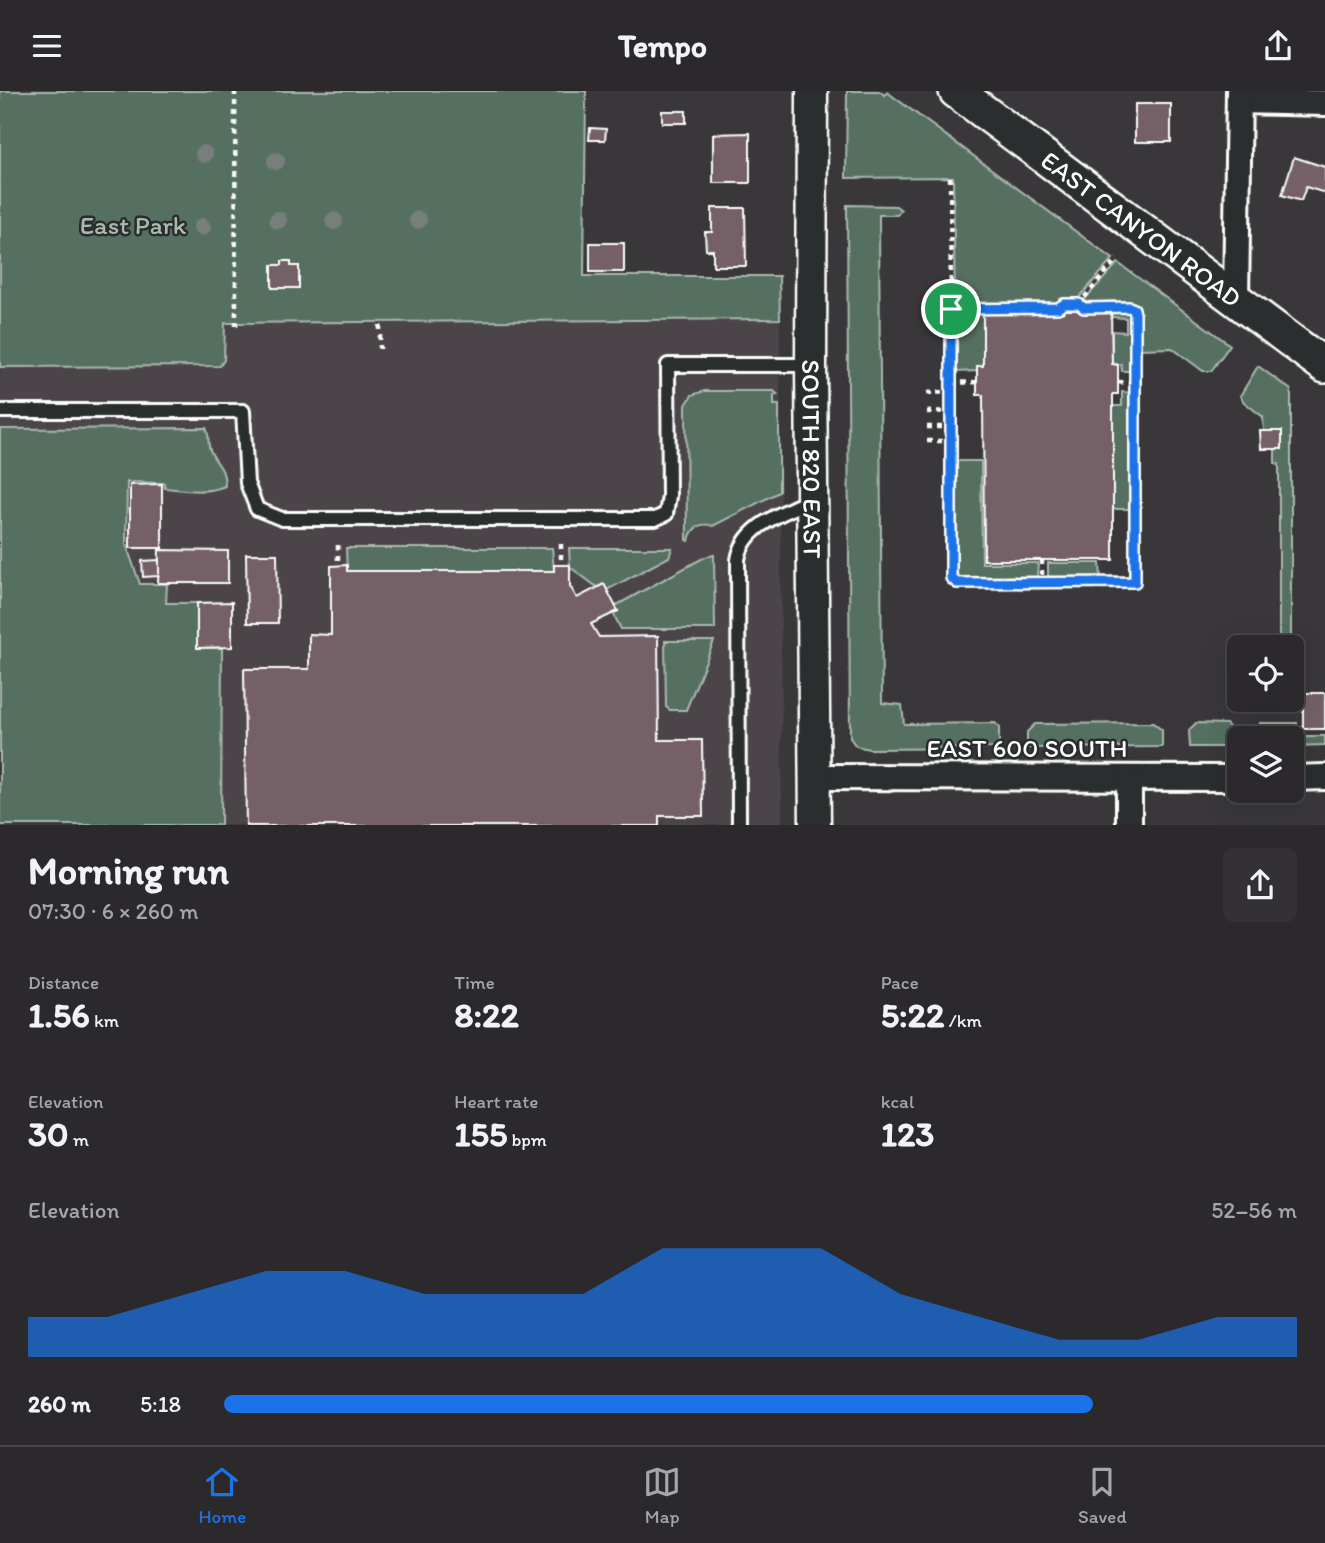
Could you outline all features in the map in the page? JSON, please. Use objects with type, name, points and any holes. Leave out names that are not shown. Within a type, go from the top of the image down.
[{"type":"main road","name":"EAST CANYON ROAD","points":[[956,91],[1325,366]]},
{"type":"street","name":"SOUTH 820 EAST","points":[[812,91],[811,365],[815,825]]},
{"type":"street","points":[[1236,300],[1239,96],[1325,103]]},
{"type":"street","name":"EAST 600 SOUTH","points":[[814,777],[1227,778]]},
{"type":"street","points":[[1304,778],[1325,777]]},
{"type":"street","points":[[1129,778],[1129,825]]},
{"type":"lane","points":[[0,411],[243,411],[247,483],[257,509],[282,519],[654,519],[666,514],[669,496],[668,365],[811,365]]},
{"type":"lane","points":[[739,825],[740,548],[745,538],[754,530],[813,499]]},
{"type":"path","points":[[234,91],[236,326]]},
{"type":"path","points":[[950,177],[953,581],[957,583],[1135,582],[1134,309],[1084,308],[1079,304]]},
{"type":"path","points":[[951,309],[1058,308],[1079,304],[1117,259]]},
{"type":"path","points":[[380,325],[380,349]]},
{"type":"path","points":[[951,383],[977,382]]},
{"type":"path","points":[[1118,382],[1136,383]]},
{"type":"path","points":[[927,393],[951,392]]},
{"type":"path","points":[[927,412],[951,411]]},
{"type":"path","points":[[927,427],[951,427]]},
{"type":"path","points":[[927,441],[951,442]]},
{"type":"path","points":[[561,544],[561,565]]},
{"type":"path","points":[[338,545],[338,565]]},
{"type":"path","points":[[1042,560],[1042,583]]},
{"type":"shaded area","points":[[780,319],[782,825],[0,825],[0,367],[220,366],[224,360],[224,323]]},
{"type":"green space","name":"East Park","points":[[0,91],[586,91],[584,276],[779,276],[780,319],[225,323],[224,360],[220,366],[0,367]]},
{"type":"green space","points":[[847,91],[879,91],[885,95],[887,92],[1113,259],[1077,300],[1065,299],[1057,304],[955,304],[953,177],[846,178]]},
{"type":"green space","points":[[847,205],[896,206],[901,210],[897,215],[879,215],[882,703],[902,705],[904,724],[995,723],[999,727],[999,748],[869,749],[856,746],[850,738]]},
{"type":"green space","points":[[1118,263],[1230,345],[1211,371],[1203,371],[1172,348],[1139,349],[1138,308],[1133,305],[1082,302]]},
{"type":"green space","points":[[958,310],[1063,312],[983,313],[983,366],[978,366],[977,371],[957,372],[954,315]]},
{"type":"green space","points":[[1111,310],[1132,312],[1133,368],[1130,371],[1122,371],[1121,364],[1112,364],[1112,331],[1126,332],[1126,318],[1112,317]]},
{"type":"green space","points":[[1258,366],[1291,390],[1291,635],[1279,635],[1279,464],[1275,463],[1275,449],[1282,431],[1264,431],[1263,417],[1240,396]]},
{"type":"green space","points":[[704,391],[774,391],[778,395],[774,395],[774,405],[779,405],[779,492],[713,526],[697,527],[689,541],[686,405],[692,395]]},
{"type":"green space","points":[[1122,392],[1132,393],[1134,509],[1113,509],[1113,406],[1122,406]]},
{"type":"green space","points":[[206,428],[210,450],[222,469],[225,486],[195,491],[165,488],[164,483],[127,482],[126,544],[140,584],[167,584],[166,603],[197,603],[197,648],[222,648],[221,825],[0,825],[0,429]]},
{"type":"green space","points":[[955,461],[981,461],[982,563],[1038,563],[1037,577],[962,578],[956,574]]},
{"type":"green space","points":[[346,548],[552,548],[554,571],[347,571]]},
{"type":"green space","points":[[569,548],[672,548],[669,557],[607,590],[604,584],[597,587],[570,567]]},
{"type":"green space","points":[[714,555],[715,629],[621,629],[613,613],[618,611],[615,606],[705,557]]},
{"type":"green space","points":[[1048,563],[1100,563],[1101,578],[1051,578],[1048,576]]},
{"type":"green space","points":[[665,641],[714,641],[686,710],[670,710],[666,707]]},
{"type":"green space","points":[[1153,723],[1162,730],[1162,747],[1027,748],[1027,732],[1035,724]]},
{"type":"green space","points":[[1196,723],[1226,724],[1227,747],[1190,747],[1189,730]]},
{"type":"green space","points":[[1260,723],[1297,723],[1297,726],[1260,726]]},
{"type":"green space","points":[[1304,736],[1325,736],[1325,745],[1304,746]]},
{"type":"building","points":[[1135,104],[1171,104],[1171,142],[1135,142]]},
{"type":"building","points":[[662,111],[686,111],[686,123],[662,123]]},
{"type":"building","points":[[590,128],[606,129],[605,140],[589,140]]},
{"type":"building","points":[[750,133],[750,183],[713,183],[713,134]]},
{"type":"building","points":[[1294,157],[1325,167],[1325,193],[1306,187],[1301,201],[1282,195]]},
{"type":"building","points":[[712,208],[745,208],[746,266],[713,266],[713,250],[706,250],[705,232],[712,232]]},
{"type":"building","points":[[590,243],[624,243],[624,272],[590,272]]},
{"type":"building","points":[[282,261],[291,261],[291,266],[299,266],[299,288],[272,288],[272,265],[282,265]]},
{"type":"building","points":[[1063,306],[1079,307],[1080,312],[1111,312],[1112,364],[1118,365],[1118,394],[1113,394],[1113,560],[984,560],[983,395],[977,395],[977,366],[983,366],[983,313],[1063,312]]},
{"type":"building","points":[[1260,431],[1282,431],[1282,449],[1261,449]]},
{"type":"building","points":[[162,484],[162,548],[130,548],[130,485]]},
{"type":"building","points":[[159,550],[228,551],[228,583],[158,583]]},
{"type":"building","points":[[246,554],[277,554],[278,623],[247,623]]},
{"type":"building","points":[[159,560],[159,576],[143,577],[142,561]]},
{"type":"building","points":[[347,565],[347,571],[554,571],[554,565],[570,565],[570,586],[577,598],[604,584],[618,611],[591,624],[599,637],[658,636],[659,740],[702,740],[703,816],[659,816],[659,825],[246,825],[244,669],[309,669],[309,634],[331,635],[331,566]]},
{"type":"building","points":[[232,602],[232,647],[197,648],[197,603]]},
{"type":"building","points":[[1304,693],[1325,693],[1325,729],[1304,729]]},
{"type":"route","points":[[1064,304],[1079,304],[1084,308],[1134,309],[1135,582],[953,581],[951,309],[1058,308],[1064,304]]}]
